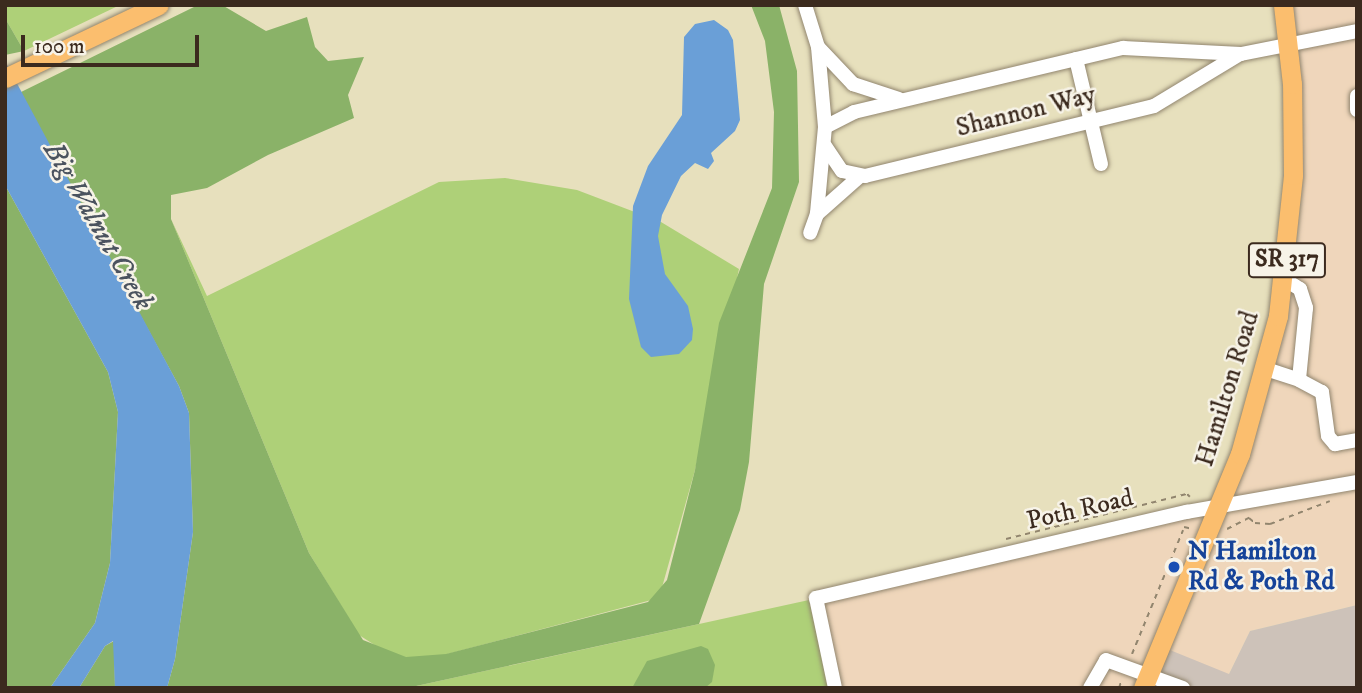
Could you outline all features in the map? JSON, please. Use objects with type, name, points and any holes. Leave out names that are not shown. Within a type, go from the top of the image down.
[{"type":"main road","points":[[5,78],[159,5]]},
{"type":"main road","name":"Hamilton Road","points":[[1145,682],[1219,505],[1266,369],[1284,279],[1293,175],[1288,47],[1283,5]]},
{"type":"street","points":[[805,5],[818,47],[825,127],[817,214],[810,233]]},
{"type":"street","name":"Shannon Way","points":[[825,127],[847,114],[1135,47],[1241,54],[1288,47],[1357,31]]},
{"type":"street","points":[[818,47],[853,84],[905,100]]},
{"type":"street","name":"Shannon Way","points":[[859,177],[1154,106],[1241,54]]},
{"type":"street","points":[[1076,59],[1101,164]]},
{"type":"street","points":[[1357,96],[1357,110]]},
{"type":"street","points":[[817,214],[859,177],[842,171],[825,146]]},
{"type":"street","points":[[1284,279],[1300,289],[1306,308],[1299,380]]},
{"type":"street","points":[[1266,369],[1299,380],[1322,392],[1328,436],[1335,444],[1357,440]]},
{"type":"street","name":"Poth Road","points":[[835,688],[816,598],[1219,505],[1357,482]]},
{"type":"street","points":[[1090,688],[1106,660],[1126,668],[1145,682],[1183,688]]},
{"type":"path","points":[[1119,688],[1184,529]]},
{"type":"path","points":[[456,688],[508,688]]},
{"type":"shaded area","points":[[1284,5],[1357,5],[1357,605],[1250,631],[1229,674],[1145,688],[830,688],[809,600],[1222,508],[1254,420],[1290,210]]},
{"type":"shaded area","points":[[1357,605],[1357,688],[1145,688],[1160,646],[1229,674],[1250,631]]},
{"type":"green space","points":[[5,5],[120,5],[24,51],[5,18]]},
{"type":"green space","points":[[198,5],[222,5],[266,31],[307,17],[315,47],[328,61],[364,57],[348,95],[354,118],[268,155],[207,188],[171,195],[171,219],[309,553],[363,640],[406,657],[446,654],[648,602],[667,580],[695,470],[719,323],[772,188],[774,112],[765,41],[751,5],[779,5],[797,71],[799,182],[764,284],[749,462],[740,510],[699,624],[407,688],[167,688],[175,659],[193,532],[189,413],[179,386],[19,93]]},
{"type":"green space","points":[[5,18],[24,51],[5,55]]},
{"type":"green space","points":[[505,178],[577,190],[661,222],[739,269],[695,470],[659,598],[406,665],[359,635],[309,553],[171,219],[207,296],[439,182]]},
{"type":"green space","points":[[5,185],[108,372],[118,412],[110,563],[95,623],[50,688],[5,688]]},
{"type":"green space","points":[[809,600],[830,688],[407,688]]},
{"type":"green space","points":[[114,641],[115,688],[79,688],[105,646]]},
{"type":"green space","points":[[701,646],[708,649],[715,665],[712,682],[705,688],[632,688],[647,661]]},
{"type":"water","points":[[714,20],[728,30],[733,40],[740,120],[735,131],[711,153],[714,161],[708,169],[695,163],[681,176],[662,215],[658,236],[665,274],[688,306],[693,329],[692,340],[679,354],[651,357],[641,347],[629,299],[633,206],[648,166],[682,115],[684,37],[695,24]]},
{"type":"water","points":[[5,61],[179,386],[189,413],[193,532],[175,659],[167,688],[115,688],[113,641],[105,646],[79,688],[50,688],[95,623],[110,563],[118,412],[108,372],[5,185]]},
{"type":"place","name":"N Hamilton Rd & Poth Rd","points":[[1174,567]]},
{"type":"water label","name":"Big Walnut Creek","points":[[98,226]]}]
